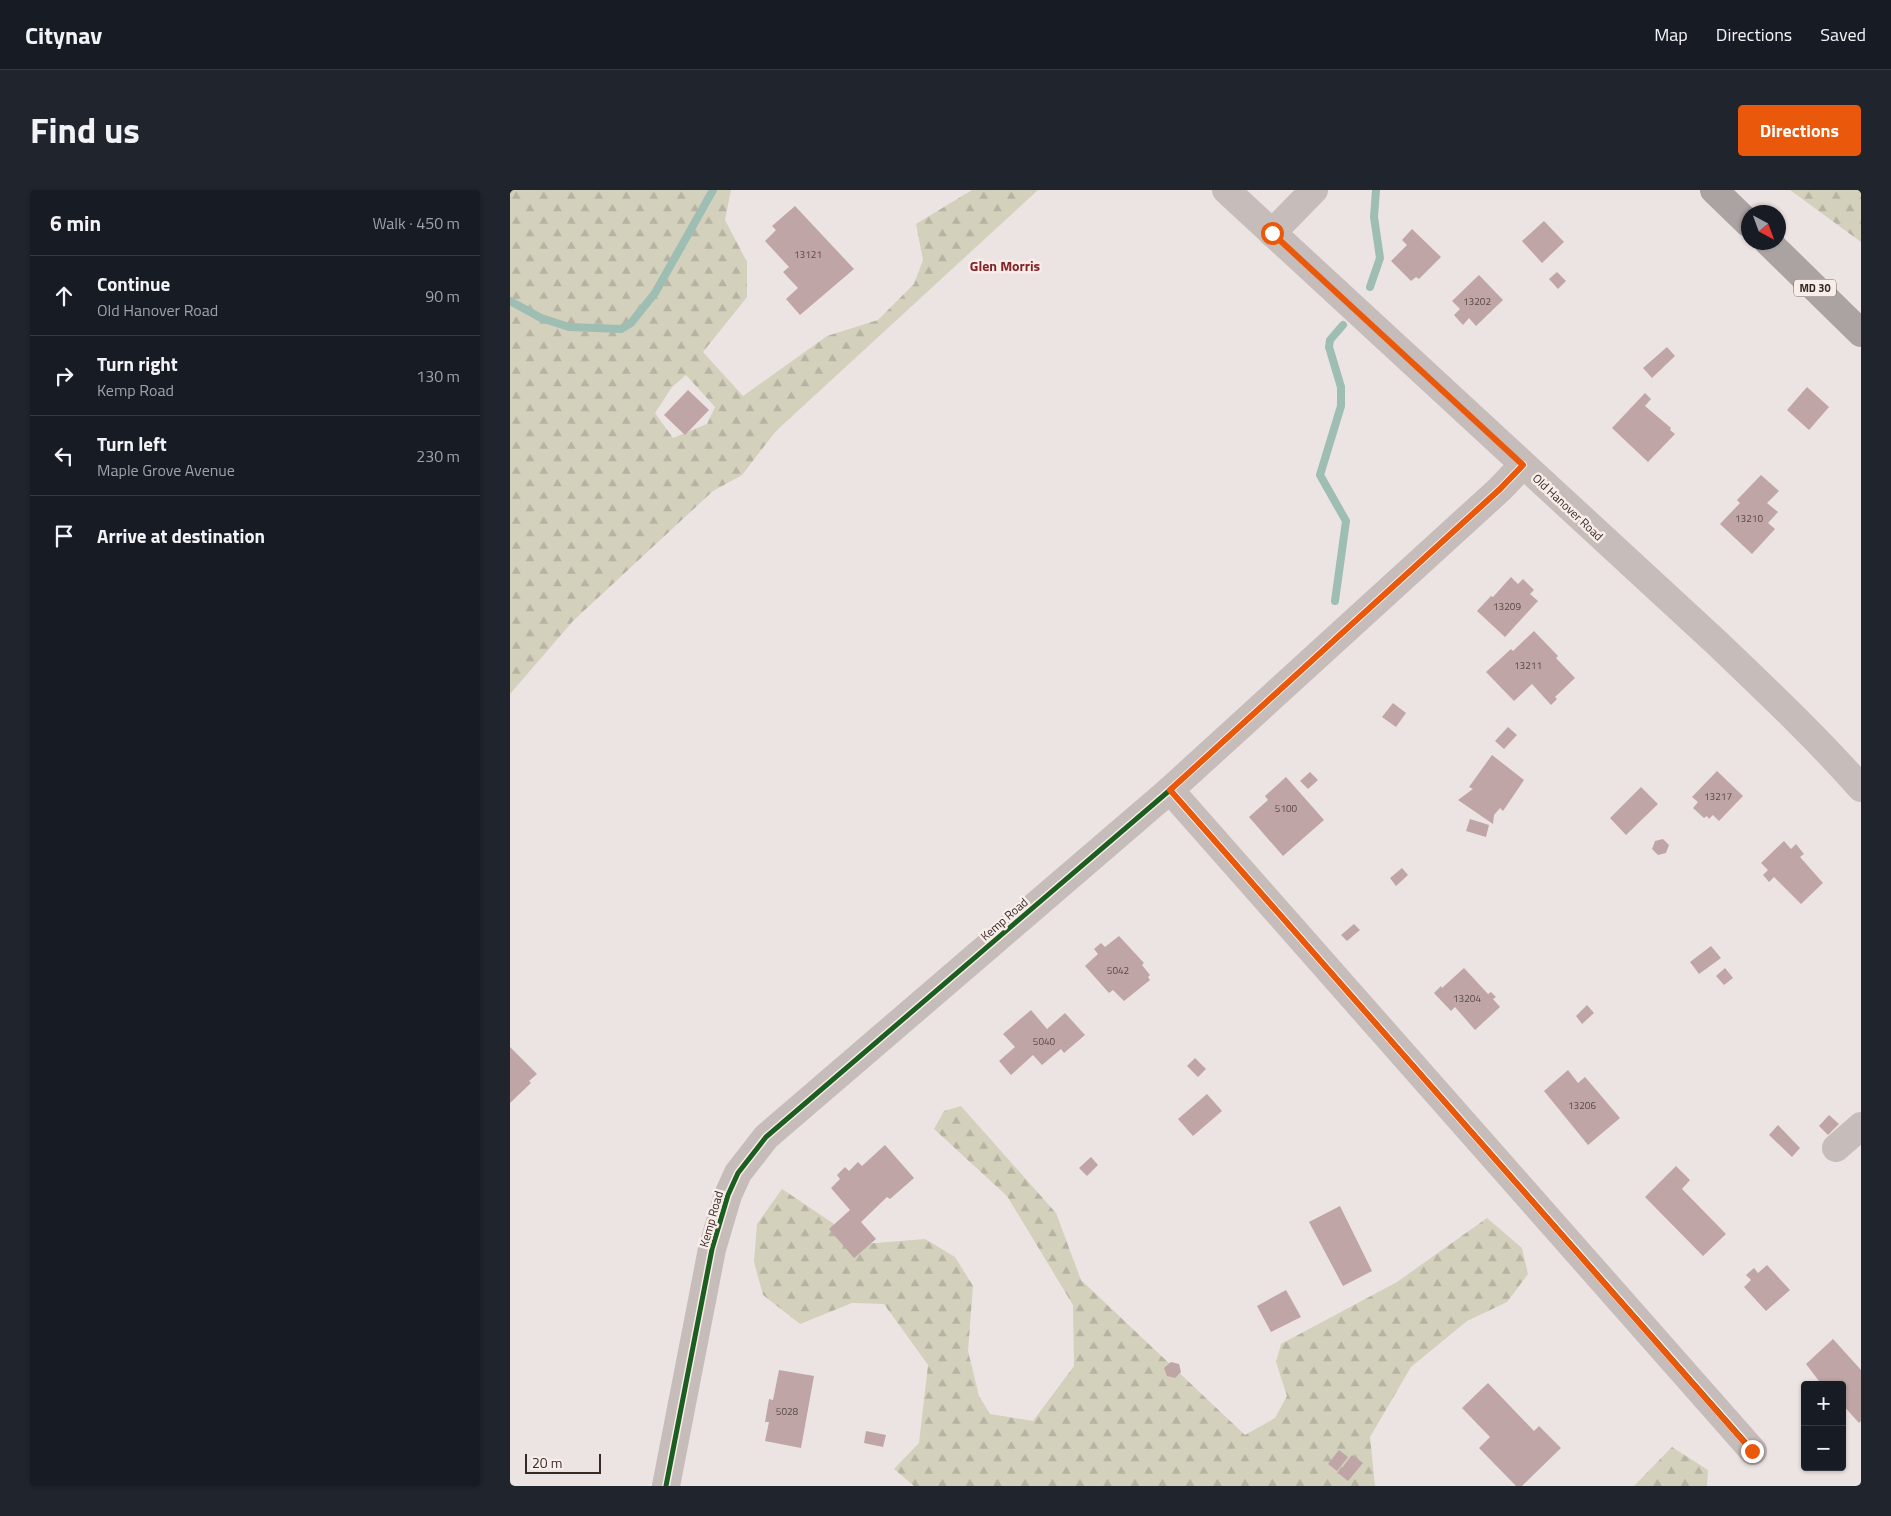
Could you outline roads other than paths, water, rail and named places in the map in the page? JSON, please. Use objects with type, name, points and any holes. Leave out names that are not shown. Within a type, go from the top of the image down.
[{"type":"highway","points":[[1714,190],[1741,216]]},
{"type":"highway","name":"MD 30","points":[[1776,250],[1861,333]]},
{"type":"street","name":"Old Hanover Road","points":[[1226,190],[1753,677],[1838,762],[1861,788]]},
{"type":"street","points":[[1272,233],[1314,190]]},
{"type":"street","name":"Kemp Road","points":[[666,1486],[712,1250],[728,1194],[738,1173],[766,1137],[1170,790],[1500,489],[1523,465]]},
{"type":"street","points":[[1170,790],[1752,1451]]},
{"type":"street","points":[[1836,1148],[1861,1126]]},
{"type":"waterway","points":[[510,301],[541,318],[569,327],[621,329],[631,323],[655,293],[713,190]]},
{"type":"waterway","points":[[1370,287],[1380,258],[1374,217],[1376,190]]},
{"type":"waterway","points":[[1335,601],[1346,521],[1320,475],[1341,406],[1341,387],[1329,347],[1330,340],[1343,325]]},
{"type":"district","name":"Glen Morris","points":[[1005,265]]}]
